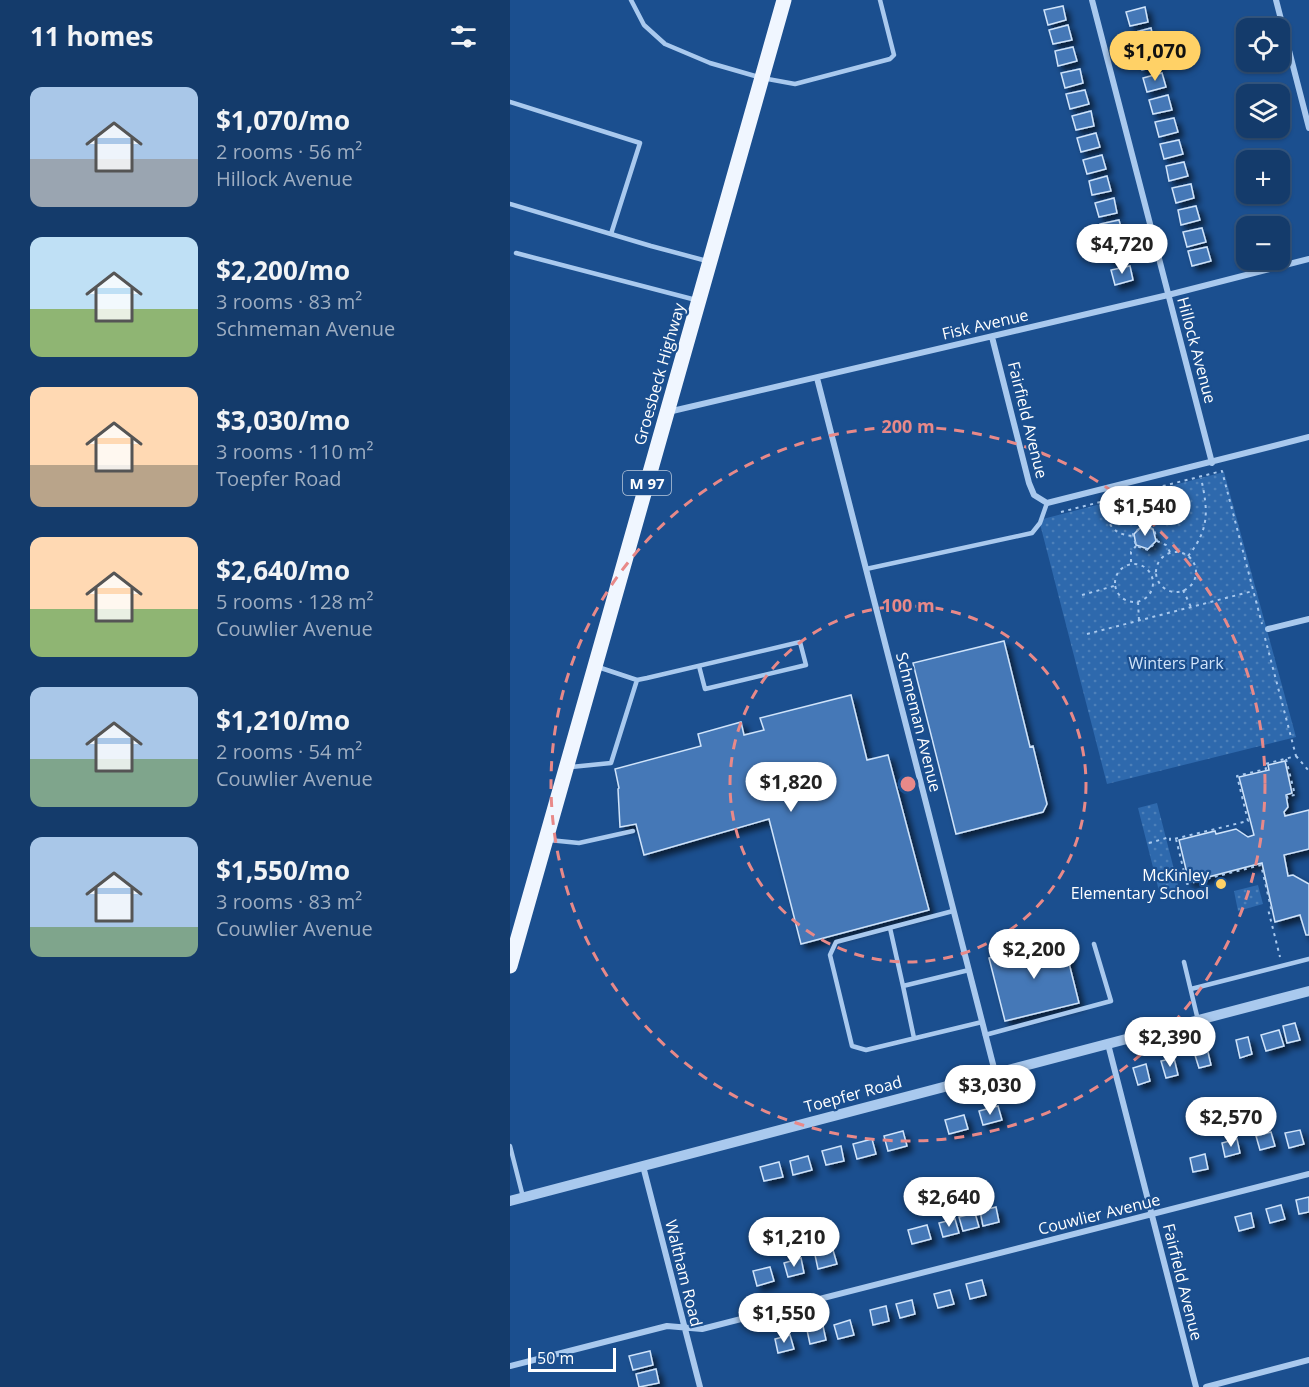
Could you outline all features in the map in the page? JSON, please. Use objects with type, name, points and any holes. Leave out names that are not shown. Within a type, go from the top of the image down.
[{"type":"main road","name":"Groesbeck Highway","points":[[510,966],[515,927],[546,840],[784,0]]},
{"type":"street","name":"Hillock Avenue","points":[[1092,0],[1212,463]]},
{"type":"street","points":[[1276,0],[1309,128]]},
{"type":"street","name":"Fisk Avenue","points":[[667,412],[992,337],[1309,259]]},
{"type":"street","name":"Fairfield Avenue","points":[[992,337],[1029,483],[1034,495],[1047,503]]},
{"type":"street","name":"Schmeman Avenue","points":[[817,378],[995,1072]]},
{"type":"street","points":[[1047,503],[1309,437]]},
{"type":"street","points":[[1266,632],[1309,619]]},
{"type":"street","name":"Toepfer Road","points":[[510,1201],[1309,991]]},
{"type":"street","name":"Fairfield Avenue","points":[[1108,1044],[1196,1387]]},
{"type":"street","name":"Waltham Road","points":[[643,1166],[700,1387]]},
{"type":"street","name":"Couwlier Avenue","points":[[510,1366],[667,1326],[702,1329],[1309,1174]]},
{"type":"street","points":[[1206,1387],[1309,1360]]},
{"type":"lane","points":[[631,0],[644,25],[665,44],[710,63],[762,78],[795,84],[890,59],[894,55],[880,0]]},
{"type":"lane","points":[[510,102],[640,143],[611,234]]},
{"type":"lane","points":[[510,204],[710,261]]},
{"type":"lane","points":[[516,253],[699,301]]},
{"type":"lane","points":[[866,569],[1032,532],[1040,523],[1047,503]]},
{"type":"lane","points":[[595,666],[637,680],[800,642],[806,664],[705,690],[699,666]]},
{"type":"lane","points":[[567,767],[611,763],[637,680]]},
{"type":"lane","points":[[546,840],[579,843],[633,831]]},
{"type":"lane","points":[[954,911],[836,942],[830,955],[852,1046],[866,1050],[982,1022]]},
{"type":"lane","points":[[890,928],[914,1038]]},
{"type":"lane","points":[[985,1035],[1111,1001],[1094,944]]},
{"type":"lane","points":[[1191,989],[1309,959]]},
{"type":"lane","points":[[1184,962],[1198,1020]]},
{"type":"lane","points":[[903,986],[969,970]]},
{"type":"lane","points":[[510,1146],[523,1197]]},
{"type":"path","points":[[1061,512],[1222,471],[1262,624]]},
{"type":"path","points":[[1188,556],[1199,540],[1206,519],[1206,500],[1200,477]]},
{"type":"path","points":[[1103,502],[1111,527],[1119,534],[1134,536]]},
{"type":"path","points":[[1136,546],[1133,534],[1142,526],[1154,529],[1157,541]]},
{"type":"path","points":[[1157,541],[1166,545],[1170,553]]},
{"type":"path","points":[[1136,546],[1148,550],[1157,541]]},
{"type":"path","points":[[1131,564],[1131,552],[1136,546]]},
{"type":"path","points":[[1188,556],[1178,552],[1170,553],[1161,559],[1157,565],[1155,578],[1149,595],[1138,602],[1125,600],[1115,586],[1118,571],[1131,564],[1141,564],[1146,568],[1155,578],[1159,583],[1169,591],[1183,590],[1192,583],[1195,577],[1194,564],[1188,556]]},
{"type":"path","points":[[1082,595],[1115,586]]},
{"type":"path","points":[[1183,590],[1191,607]]},
{"type":"path","points":[[1087,634],[1253,591]]},
{"type":"path","points":[[1138,602],[1139,620]]},
{"type":"path","points":[[1266,632],[1296,756],[1309,771]]},
{"type":"path","points":[[1149,843],[1170,837],[1170,840],[1176,839],[1248,821],[1237,776],[1266,769],[1264,764],[1296,756]]},
{"type":"path","points":[[1286,759],[1295,795],[1287,796],[1288,801]]},
{"type":"path","points":[[1176,839],[1187,884],[1261,866],[1271,908],[1268,909],[1280,957]]},
{"type":"green space","name":"Winters Park","points":[[1224,472],[1296,737],[1107,784],[1039,520]]},
{"type":"green space","points":[[1157,803],[1179,889],[1160,895],[1138,808]]},
{"type":"green space","points":[[1258,885],[1263,904],[1238,911],[1234,891]]},
{"type":"building","points":[[1063,6],[1066,20],[1048,25],[1044,10]]},
{"type":"building","points":[[1145,7],[1148,22],[1130,26],[1126,12]]},
{"type":"building","points":[[1068,25],[1072,40],[1053,44],[1049,30]]},
{"type":"building","points":[[1151,28],[1154,43],[1136,48],[1132,33]]},
{"type":"building","points":[[1073,47],[1077,61],[1058,66],[1055,51]]},
{"type":"building","points":[[1157,51],[1160,65],[1142,70],[1138,55]]},
{"type":"building","points":[[1080,69],[1083,83],[1065,88],[1061,73]]},
{"type":"building","points":[[1162,73],[1166,87],[1147,92],[1143,78]]},
{"type":"building","points":[[1085,90],[1089,104],[1070,109],[1066,94]]},
{"type":"building","points":[[1168,95],[1172,110],[1153,114],[1149,100]]},
{"type":"building","points":[[1091,111],[1094,126],[1076,130],[1072,116]]},
{"type":"building","points":[[1174,118],[1178,132],[1159,137],[1155,122]]},
{"type":"building","points":[[1096,133],[1100,147],[1081,152],[1077,138]]},
{"type":"building","points":[[1179,140],[1183,154],[1164,159],[1160,144]]},
{"type":"building","points":[[1102,155],[1106,169],[1087,174],[1083,160]]},
{"type":"building","points":[[1184,162],[1188,176],[1169,181],[1166,166]]},
{"type":"building","points":[[1107,176],[1111,191],[1092,195],[1089,181]]},
{"type":"building","points":[[1191,184],[1194,198],[1176,203],[1172,188]]},
{"type":"building","points":[[1114,198],[1117,213],[1099,217],[1095,203]]},
{"type":"building","points":[[1196,206],[1200,220],[1181,225],[1178,210]]},
{"type":"building","points":[[1119,220],[1123,234],[1104,239],[1100,224]]},
{"type":"building","points":[[1202,228],[1206,242],[1187,247],[1183,232]]},
{"type":"building","points":[[1125,241],[1128,255],[1110,260],[1106,245]]},
{"type":"building","points":[[1207,247],[1211,261],[1192,266],[1188,251]]},
{"type":"building","points":[[1130,266],[1133,280],[1115,285],[1111,270]]},
{"type":"building","points":[[1142,526],[1153,529],[1156,541],[1148,549],[1136,545],[1134,534]]},
{"type":"building","points":[[1004,641],[1030,747],[1033,746],[1047,804],[1043,812],[956,834],[913,663]]},
{"type":"building","points":[[851,695],[867,760],[888,755],[929,910],[801,944],[769,819],[644,855],[636,824],[620,827],[619,788],[615,769],[701,746],[698,734],[741,722],[744,735],[764,730],[760,718]]},
{"type":"building","points":[[1285,761],[1292,793],[1286,795],[1288,807],[1284,812],[1285,816],[1309,810],[1309,849],[1284,855],[1288,876],[1293,875],[1309,884],[1309,935],[1306,935],[1300,915],[1275,922],[1262,863],[1189,882],[1179,840],[1215,831],[1216,834],[1236,829],[1248,837],[1254,835],[1239,777],[1269,770],[1268,765]]},
{"type":"building","points":[[1063,939],[1079,1003],[1005,1021],[989,958]]},
{"type":"building","points":[[1295,1023],[1300,1040],[1287,1043],[1283,1026]]},
{"type":"building","points":[[1279,1030],[1284,1046],[1266,1051],[1261,1035]]},
{"type":"building","points":[[1248,1037],[1252,1054],[1240,1058],[1236,1040]]},
{"type":"building","points":[[1207,1048],[1211,1065],[1199,1068],[1194,1052]]},
{"type":"building","points":[[1174,1058],[1178,1075],[1166,1078],[1161,1061]]},
{"type":"building","points":[[1146,1064],[1150,1081],[1138,1085],[1133,1068]]},
{"type":"building","points":[[998,1106],[1002,1120],[983,1125],[979,1111]]},
{"type":"building","points":[[964,1115],[968,1129],[949,1134],[945,1120]]},
{"type":"building","points":[[1300,1130],[1304,1144],[1289,1148],[1285,1133]]},
{"type":"building","points":[[903,1131],[907,1146],[888,1151],[884,1136]]},
{"type":"building","points":[[1271,1132],[1275,1146],[1260,1150],[1256,1136]]},
{"type":"building","points":[[872,1139],[876,1154],[857,1159],[853,1144]]},
{"type":"building","points":[[1237,1139],[1240,1153],[1225,1157],[1222,1143]]},
{"type":"building","points":[[841,1146],[844,1161],[826,1165],[822,1151]]},
{"type":"building","points":[[1205,1154],[1208,1169],[1193,1172],[1190,1158]]},
{"type":"building","points":[[808,1156],[812,1170],[793,1175],[790,1161]]},
{"type":"building","points":[[779,1162],[783,1177],[764,1181],[760,1167]]},
{"type":"building","points":[[1309,1197],[1309,1212],[1299,1214],[1296,1200]]},
{"type":"building","points":[[1281,1205],[1285,1219],[1270,1223],[1266,1209]]},
{"type":"building","points":[[996,1207],[999,1222],[983,1226],[980,1211]]},
{"type":"building","points":[[975,1213],[979,1227],[963,1231],[959,1217]]},
{"type":"building","points":[[1251,1213],[1254,1227],[1239,1231],[1235,1217]]},
{"type":"building","points":[[955,1219],[959,1233],[943,1237],[939,1223]]},
{"type":"building","points":[[927,1225],[931,1239],[912,1244],[908,1230]]},
{"type":"building","points":[[833,1250],[837,1264],[818,1269],[815,1255]]},
{"type":"building","points":[[801,1258],[804,1273],[788,1277],[784,1263]]},
{"type":"building","points":[[770,1267],[774,1281],[757,1286],[753,1271]]},
{"type":"building","points":[[982,1280],[986,1295],[970,1299],[966,1284]]},
{"type":"building","points":[[950,1290],[954,1304],[938,1308],[934,1294]]},
{"type":"building","points":[[912,1300],[915,1314],[900,1318],[896,1304]]},
{"type":"building","points":[[886,1306],[889,1321],[873,1325],[870,1310]]},
{"type":"building","points":[[850,1320],[854,1335],[838,1339],[834,1325]]},
{"type":"building","points":[[823,1326],[826,1340],[810,1344],[807,1330]]},
{"type":"building","points":[[790,1335],[794,1349],[778,1353],[775,1339]]},
{"type":"building","points":[[650,1351],[653,1365],[633,1370],[629,1356]]},
{"type":"building","points":[[656,1369],[659,1383],[639,1387],[636,1374]]},
{"type":"place","name":"McKinley Elementary School","points":[[1221,884]]}]
